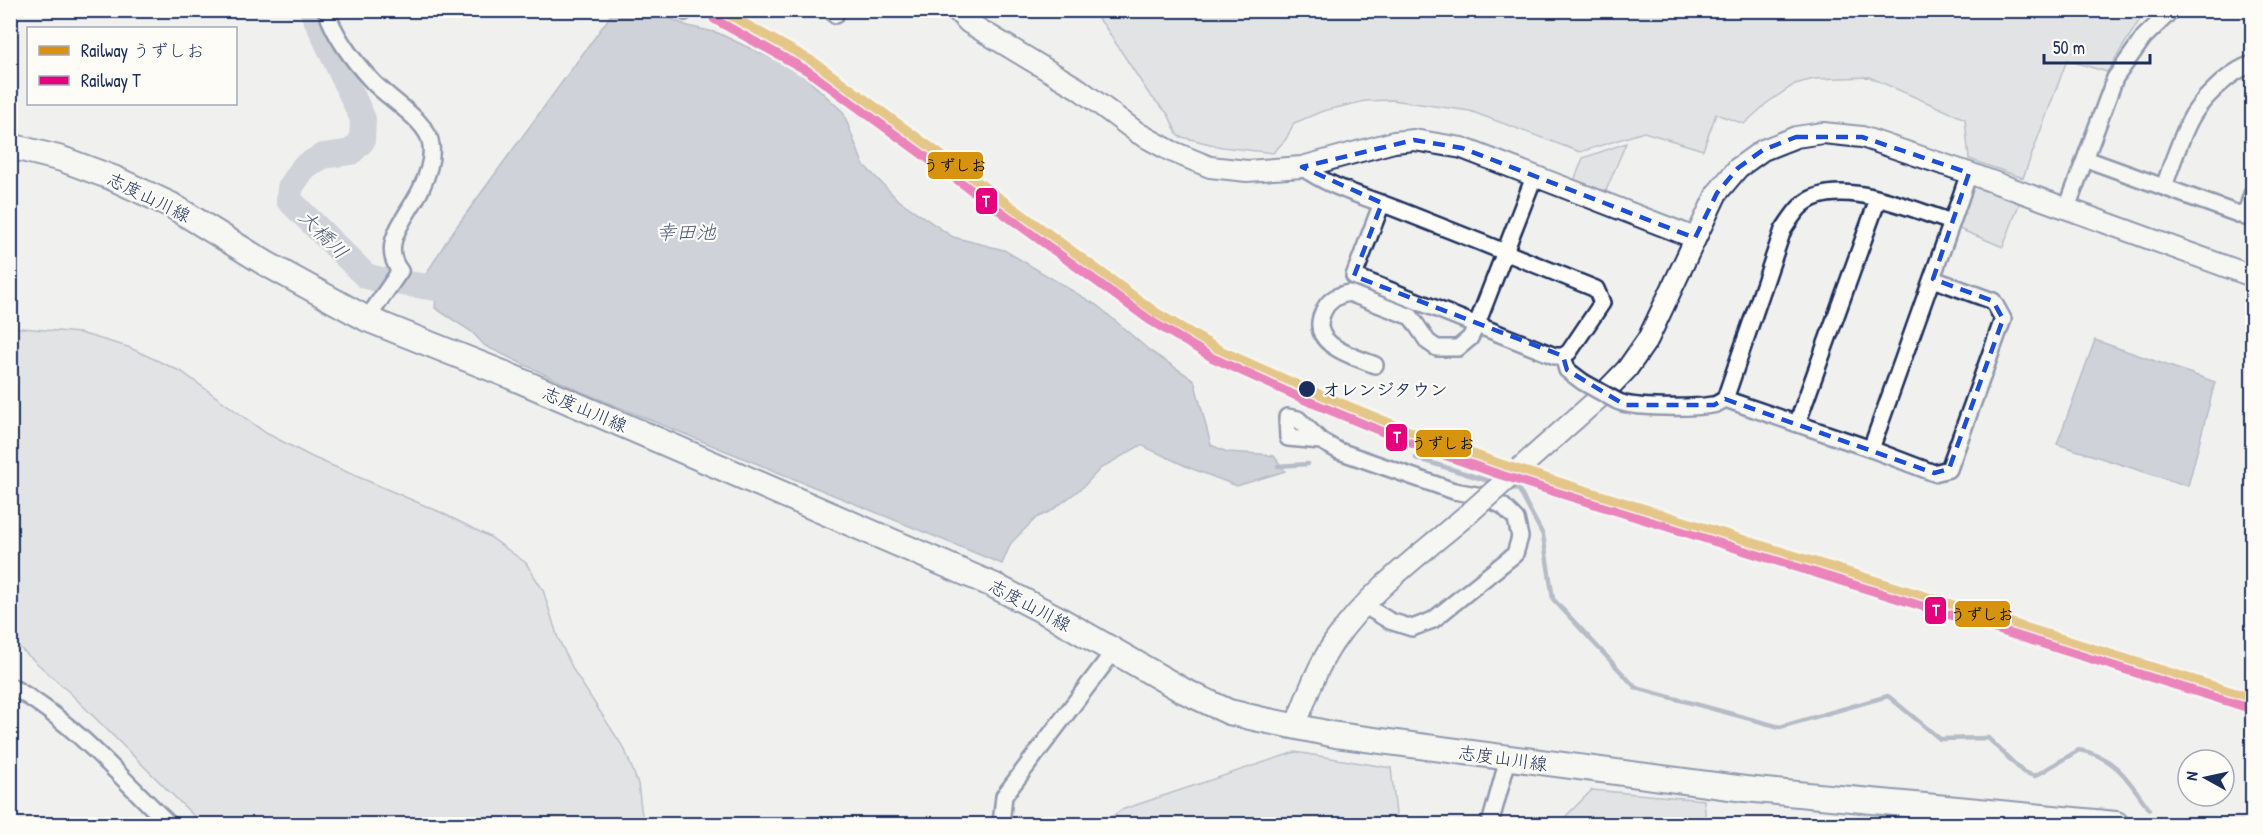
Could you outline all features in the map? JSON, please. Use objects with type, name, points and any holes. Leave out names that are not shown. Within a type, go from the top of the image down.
[{"type":"main road","name":"志度山川線","points":[[10,146],[62,159],[113,178],[171,205],[265,263],[368,319],[505,374],[993,585],[1055,617],[1182,690],[1229,712],[1336,735],[1508,759],[1745,789],[2116,825]]},
{"type":"street","points":[[326,10],[330,22],[350,55],[374,84],[424,127],[431,143],[430,162],[421,189],[399,227],[391,248],[394,263],[400,271],[368,319]]},
{"type":"street","points":[[956,10],[969,23],[1079,89],[1138,133],[1171,151],[1210,167],[1247,171],[1302,167],[1394,142],[1414,140],[1462,148],[1695,238]]},
{"type":"street","points":[[2067,208],[2115,78],[2144,37],[2172,10]]},
{"type":"street","points":[[2164,187],[2190,120],[2213,91],[2241,68],[2253,64]]},
{"type":"street","points":[[1295,726],[1311,687],[1334,642],[1365,606],[1599,398],[1627,369],[1648,339],[1717,193],[1738,168],[1763,150],[1796,136],[1823,133],[1862,137],[1969,173],[2253,276]]},
{"type":"street","points":[[2086,159],[2249,218],[2253,194]]},
{"type":"street","points":[[1302,167],[1316,177],[1382,203],[1506,252],[1596,289],[1602,303],[1569,352],[1563,356],[1555,356],[1354,276],[1382,203]]},
{"type":"street","points":[[1871,449],[1969,173]]},
{"type":"street","points":[[1375,365],[1332,346],[1323,336],[1320,324],[1328,303],[1339,294],[1349,293],[1412,317],[1428,342],[1437,348],[1458,348],[1470,338],[1477,324],[1534,177]]},
{"type":"street","points":[[1563,356],[1567,370],[1583,382],[1624,405],[1714,405],[1725,399],[1783,230],[1800,207],[1822,195],[1842,192],[1878,199],[1952,222]]},
{"type":"street","points":[[1797,424],[1878,199]]},
{"type":"street","points":[[1725,399],[1934,473],[1949,470],[2003,319],[1993,301],[1933,279]]},
{"type":"street","points":[[1321,441],[1339,451],[1454,491],[1482,496],[1503,506],[1516,519],[1520,537],[1515,554],[1433,620],[1412,628],[1390,621],[1365,606]]},
{"type":"street","points":[[1001,825],[1004,795],[1114,651]]},
{"type":"street","points":[[10,686],[37,700],[61,720],[169,825]]},
{"type":"street","points":[[1490,825],[1508,759]]},
{"type":"highlighted area","points":[[1796,137],[1862,137],[1969,173],[1933,279],[1993,301],[2003,319],[1949,469],[1934,473],[1725,399],[1714,405],[1625,405],[1567,370],[1563,356],[1354,276],[1382,203],[1302,167],[1414,140],[1462,148],[1695,238],[1717,193],[1738,168],[1763,150]]},
{"type":"shaded area","points":[[1091,11],[2150,11],[2142,16],[2107,72],[2067,60],[2023,178],[1969,159],[1965,119],[1869,77],[1814,79],[1795,84],[1767,103],[1744,124],[1716,114],[1703,150],[1644,132],[1580,152],[1470,111],[1392,100],[1365,101],[1323,111],[1294,123],[1286,139],[1273,153],[1222,147],[1178,136],[1168,114],[1149,94],[1104,25]]},
{"type":"shaded area","points":[[1626,143],[1605,193],[1574,181],[1583,158]]},
{"type":"shaded area","points":[[1973,182],[2021,199],[2003,247],[1957,228]]},
{"type":"shaded area","points":[[10,327],[80,333],[128,347],[182,372],[266,433],[312,457],[440,512],[490,537],[526,563],[543,590],[558,638],[575,673],[625,750],[638,784],[643,824],[202,824],[68,691],[11,640]]},
{"type":"shaded area","points":[[1295,752],[1391,768],[1397,824],[1102,824],[1121,810]]},
{"type":"shaded area","points":[[1592,790],[1704,800],[1706,824],[1558,824]]},
{"type":"water","name":"幸田池","points":[[614,11],[652,11],[688,26],[718,33],[800,72],[843,112],[863,164],[897,199],[953,237],[1004,250],[1098,306],[1150,351],[1194,380],[1211,445],[1227,452],[1274,456],[1285,471],[1237,486],[1190,468],[1141,445],[1101,468],[1083,487],[1051,511],[1036,518],[1011,543],[1002,564],[582,392],[485,346],[472,332],[435,308],[436,297],[420,284],[449,237]]},
{"type":"water","points":[[2095,340],[2215,382],[2188,486],[2057,444]]},
{"type":"waterway","name":"大橋川","points":[[312,10],[363,119],[362,141],[351,152],[323,156],[304,167],[290,188],[289,200],[366,276],[456,291]]},
{"type":"waterway","points":[[1416,458],[1495,483]]},
{"type":"waterway","points":[[1278,466],[1308,464]]},
{"type":"waterway","points":[[1506,486],[1519,490],[1543,535],[1553,599],[1636,688],[1780,727],[1888,696],[1940,739],[1988,738],[2023,772],[2035,776],[2079,750],[2092,753],[2120,771],[2149,809]]},
{"type":"rail line","name":"うずしお","points":[[720,10],[814,62],[1157,313],[1218,349],[1307,389],[1409,431],[1501,464],[2252,698]]},
{"type":"rail line","name":"T","points":[[714,19],[808,71],[1151,321],[1213,358],[1303,399],[1405,441],[1498,474],[2249,708]]},
{"type":"place","name":"オレンジタウン","points":[[1307,389]]}]
